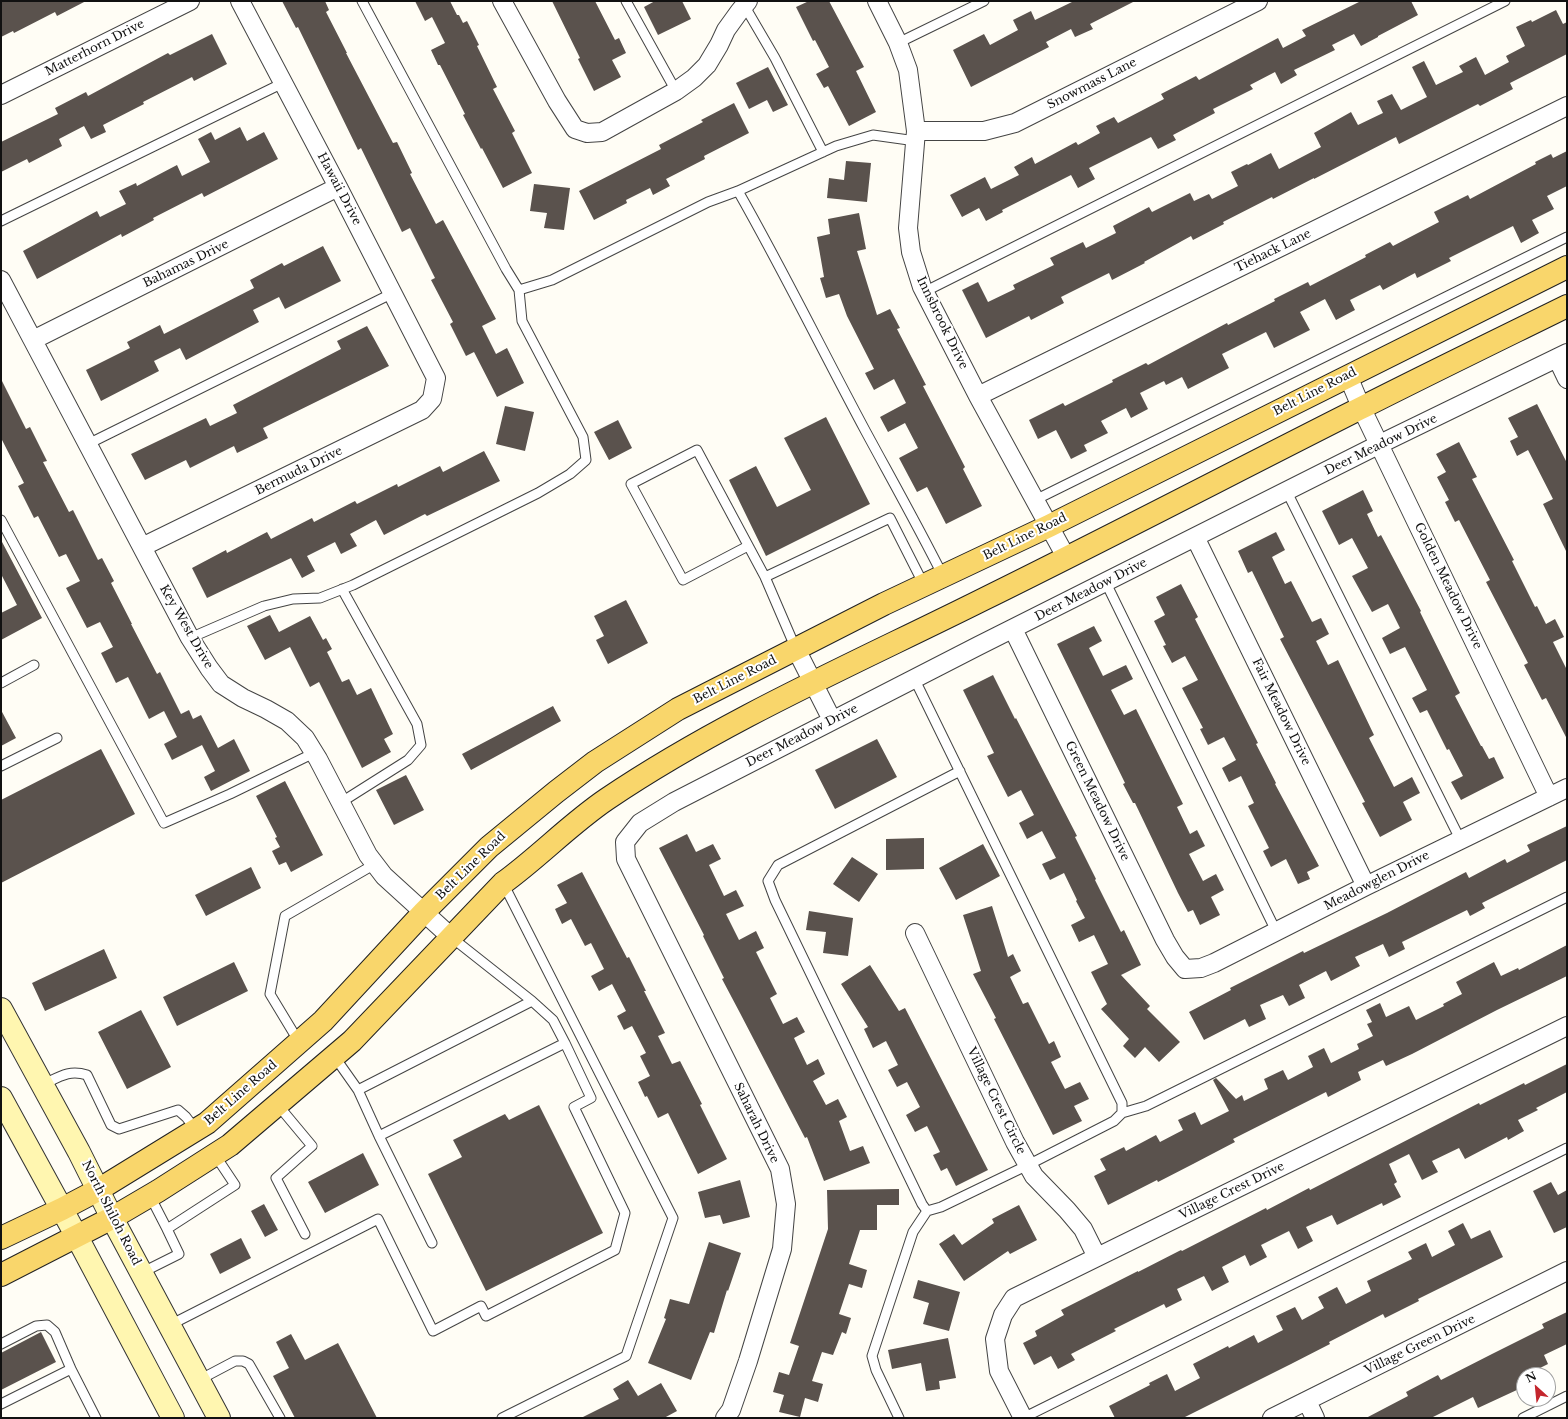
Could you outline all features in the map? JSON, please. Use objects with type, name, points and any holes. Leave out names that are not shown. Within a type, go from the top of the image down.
[{"type":"main road","name":"Belt Line Road","points":[[1,1238],[98,1190],[207,1123],[323,1021],[424,912],[489,847],[595,762],[678,709],[796,649],[1049,526],[1567,266]]},
{"type":"main road","points":[[1,1275],[112,1218],[150,1196],[230,1145],[352,1041],[503,883],[606,800],[695,744],[1361,407],[1567,306]]},
{"type":"main road","name":"North Shiloh Road","points":[[1,1010],[219,1418]]},
{"type":"main road","points":[[1,1098],[77,1237],[167,1416]]},
{"type":"street","name":"Matterhorn Drive","points":[[1,95],[190,1]]},
{"type":"street","name":"Hawaii Drive","points":[[240,1],[436,378]]},
{"type":"street","points":[[502,1],[556,101],[576,129],[587,133],[602,132],[676,91],[694,78],[707,65],[719,46],[726,30],[746,3]]},
{"type":"street","name":"Innsbrook Drive","points":[[877,1],[898,43],[908,70],[916,136],[908,228],[911,252],[924,292],[978,396],[1066,557]]},
{"type":"street","name":"Snowmass Lane","points":[[916,136],[984,131],[1015,123],[1258,1]]},
{"type":"street","name":"Tiehack Lane","points":[[978,396],[1567,106]]},
{"type":"street","name":"Bahamas Drive","points":[[33,340],[338,187]]},
{"type":"street","name":"Key West Drive","points":[[1,280],[190,638],[208,668],[222,684],[242,698],[287,721],[305,738],[358,836],[375,864],[384,876],[451,937]]},
{"type":"street","points":[[1562,355],[1567,379]]},
{"type":"street","name":"Deer Meadow Drive","points":[[626,842],[640,823],[674,802],[914,678],[1106,583],[1380,444],[1562,355]]},
{"type":"street","name":"Golden Meadow Drive","points":[[1348,376],[1361,407],[1549,797]]},
{"type":"street","name":"Bermuda Drive","points":[[142,547],[422,410],[432,399],[436,378]]},
{"type":"street","name":"Fair Meadow Drive","points":[[1195,538],[1366,886]]},
{"type":"street","name":"Green Meadow Drive","points":[[1014,629],[1165,940],[1175,957],[1185,969]]},
{"type":"street","points":[[796,649],[832,720]]},
{"type":"street","name":"Meadowglen Drive","points":[[1185,969],[1201,968],[1214,963],[1460,839],[1567,788]]},
{"type":"street","name":"Saharah Drive","points":[[626,842],[626,860],[780,1169],[785,1197],[786,1204],[782,1249],[748,1361],[731,1410],[725,1418]]},
{"type":"street","name":"Village Crest Circle","points":[[915,933],[1034,1176],[1083,1229],[1097,1257]]},
{"type":"street","name":"Village Crest Drive","points":[[1023,1418],[999,1371],[995,1339],[1003,1315],[1014,1298],[1567,1026]]},
{"type":"street","name":"Village Green Drive","points":[[1272,1418],[1567,1271]]},
{"type":"street","points":[[1307,1401],[1315,1418]]},
{"type":"lane","points":[[190,638],[264,606],[293,599],[320,598],[342,589],[538,493],[570,474],[586,460],[583,437],[522,321],[519,290],[506,269],[362,1]]},
{"type":"lane","points":[[626,1],[676,91]]},
{"type":"lane","points":[[898,43],[984,1]]},
{"type":"lane","points":[[924,292],[1504,1]]},
{"type":"lane","points":[[746,3],[823,152]]},
{"type":"lane","points":[[1,221],[283,83]]},
{"type":"lane","points":[[519,290],[552,280],[708,202],[738,191],[836,146],[873,136],[916,136]]},
{"type":"lane","points":[[738,191],[769,245],[902,498],[934,581]]},
{"type":"lane","points":[[1035,500],[1567,237]]},
{"type":"lane","points":[[88,444],[392,293]]},
{"type":"lane","points":[[748,546],[683,580],[631,484],[697,450],[765,577],[796,649]]},
{"type":"lane","points":[[1287,492],[1460,839]]},
{"type":"lane","points":[[765,577],[890,518],[934,581]]},
{"type":"lane","points":[[1,520],[164,823],[230,794],[314,753]]},
{"type":"lane","points":[[1106,583],[1276,931]]},
{"type":"lane","points":[[340,803],[408,760],[421,745],[417,724],[342,589]]},
{"type":"lane","points":[[1,683],[34,664]]},
{"type":"lane","points":[[914,678],[1122,1103],[1122,1113]]},
{"type":"lane","points":[[1,766],[57,738]]},
{"type":"lane","points":[[927,1211],[922,1204],[789,928],[768,881],[778,865],[960,771]]},
{"type":"lane","points":[[299,1042],[270,994],[285,916],[375,864]]},
{"type":"lane","points":[[502,1418],[626,1356],[673,1218],[503,883]]},
{"type":"lane","points":[[899,1418],[876,1370],[872,1356],[913,1232],[927,1211],[941,1206],[1028,1165],[1114,1121],[1122,1113],[1146,1106],[1567,897]]},
{"type":"lane","points":[[169,1325],[378,1219],[433,1331],[481,1306],[486,1316],[615,1250],[625,1213],[574,1107],[591,1098],[553,1020],[532,1001],[451,937]]},
{"type":"lane","points":[[358,1090],[532,1001]]},
{"type":"lane","points":[[379,1136],[565,1043]]},
{"type":"lane","points":[[334,1056],[358,1090],[432,1243]]},
{"type":"lane","points":[[42,1085],[62,1076],[77,1072],[87,1075],[111,1125],[120,1128],[178,1110],[186,1117],[196,1130]]},
{"type":"lane","points":[[277,1104],[312,1146],[276,1178],[305,1234]]},
{"type":"lane","points":[[1023,1418],[1567,1148]]},
{"type":"lane","points":[[167,1229],[235,1185],[214,1155]]},
{"type":"lane","points":[[141,1273],[179,1254],[150,1196]]},
{"type":"lane","points":[[1,1344],[36,1326],[48,1325],[55,1332],[71,1369],[96,1418]]},
{"type":"lane","points":[[198,1380],[235,1361],[243,1361],[249,1364],[280,1418]]},
{"type":"lane","points":[[1,1404],[71,1369]]},
{"type":"lane","points":[[1523,1418],[1567,1396]]},
{"type":"building","points":[[1,1],[86,1],[57,16],[55,12],[14,33],[13,31],[1,37]]},
{"type":"building","points":[[282,1],[325,1],[329,10],[326,12],[346,53],[393,143],[397,142],[412,173],[410,174],[436,224],[443,220],[496,319],[482,326],[496,354],[507,348],[524,383],[497,397],[474,352],[466,356],[450,324],[453,322],[431,280],[435,278],[410,228],[402,232],[361,148],[358,150],[298,27],[296,28]]},
{"type":"building","points":[[415,1],[450,1],[463,23],[467,21],[479,45],[477,46],[497,87],[493,89],[515,131],[512,133],[532,173],[503,188],[463,115],[465,114],[431,50],[445,43],[432,17],[425,21]]},
{"type":"building","points":[[552,1],[595,1],[615,40],[619,38],[626,53],[612,60],[621,77],[594,91],[578,59],[580,58]]},
{"type":"building","points":[[655,1],[682,1],[691,19],[658,35],[644,7]]},
{"type":"building","points":[[809,1],[829,1],[864,67],[856,71],[876,112],[849,126],[828,86],[824,88],[816,74],[829,67],[815,40],[813,41],[796,7]]},
{"type":"building","points":[[1074,1],[1135,1],[1090,24],[1093,29],[1075,37],[1071,29],[1046,42],[1049,47],[971,87],[953,50],[984,34],[990,45],[1018,30],[1013,20],[1031,11],[1035,20]]},
{"type":"building","points":[[1361,1],[1411,1],[1418,15],[1361,46],[1354,34],[1332,45],[1335,50],[1294,70],[1297,75],[1281,84],[1275,72],[1250,85],[1253,89],[1213,109],[1215,113],[1173,135],[1176,140],[1158,149],[1151,137],[1089,168],[1095,179],[1078,188],[1071,175],[1002,210],[1003,212],[986,221],[979,208],[962,217],[950,195],[985,177],[991,189],[1019,175],[1014,167],[1032,157],[1035,164],[1076,142],[1078,145],[1100,133],[1096,126],[1114,117],[1118,123],[1164,99],[1161,94],[1196,76],[1199,80],[1278,38],[1283,48],[1306,36],[1302,30]]},
{"type":"building","points":[[1556,10],[1563,24],[1567,22],[1567,54],[1510,83],[1513,89],[1480,106],[1478,104],[1399,144],[1396,137],[1273,199],[1272,197],[1223,222],[1224,224],[1193,240],[1191,236],[1144,262],[1145,263],[1112,280],[1109,273],[1061,297],[1064,303],[1031,320],[1029,316],[986,338],[962,290],[978,282],[988,302],[1015,289],[1013,285],[1054,265],[1050,258],[1083,242],[1086,248],[1116,233],[1113,226],[1149,207],[1152,212],[1190,193],[1194,201],[1209,194],[1212,199],[1238,186],[1231,172],[1271,153],[1279,169],[1321,147],[1314,133],[1351,112],[1358,125],[1383,113],[1377,101],[1392,94],[1401,110],[1427,97],[1412,67],[1424,61],[1436,85],[1463,72],[1459,66],[1476,57],[1485,75],[1509,62],[1506,56],[1525,46],[1516,27],[1531,20],[1532,22]]},
{"type":"building","points":[[212,34],[227,64],[194,81],[192,77],[143,102],[144,104],[103,125],[106,132],[91,139],[84,126],[59,139],[62,146],[29,163],[27,159],[1,172],[1,142],[58,114],[55,108],[86,92],[88,96],[168,53],[170,55]]},
{"type":"building","points":[[768,67],[788,105],[773,112],[767,100],[749,109],[736,83]]},
{"type":"building","points":[[734,103],[749,133],[704,156],[705,159],[666,179],[670,186],[653,195],[650,188],[626,200],[627,203],[594,220],[579,191],[661,149],[659,145],[703,122],[701,120]]},
{"type":"building","points":[[240,127],[247,141],[264,132],[278,159],[204,197],[202,193],[153,218],[154,220],[122,237],[121,234],[37,279],[23,251],[97,211],[100,217],[126,204],[119,191],[136,183],[137,186],[177,165],[182,176],[210,162],[198,139],[211,132],[215,140]]},
{"type":"building","points":[[1567,151],[1567,186],[1547,196],[1554,209],[1532,220],[1539,233],[1521,243],[1513,226],[1449,258],[1451,261],[1417,278],[1415,273],[1383,290],[1380,285],[1350,300],[1355,310],[1336,320],[1325,299],[1300,312],[1310,330],[1274,348],[1266,332],[1222,354],[1229,368],[1188,389],[1182,377],[1166,385],[1164,381],[1140,393],[1148,409],[1131,418],[1126,408],[1101,421],[1108,433],[1084,445],[1087,451],[1071,459],[1056,430],[1038,439],[1029,420],[1063,403],[1065,406],[1113,382],[1112,380],[1146,363],[1148,365],[1227,323],[1228,325],[1275,301],[1274,299],[1308,282],[1310,286],[1366,257],[1365,255],[1390,242],[1393,246],[1439,222],[1434,212],[1468,195],[1470,199],[1536,164],[1535,162],[1551,154],[1553,158]]},
{"type":"building","points":[[846,161],[871,163],[867,202],[827,198],[829,178],[844,180]]},
{"type":"building","points":[[534,184],[570,188],[564,230],[544,228],[547,213],[530,211]]},
{"type":"building","points":[[859,213],[866,249],[857,251],[877,315],[890,309],[900,328],[897,329],[926,385],[923,386],[965,467],[963,469],[982,506],[946,524],[927,487],[917,492],[899,458],[918,448],[905,423],[888,432],[880,417],[906,403],[894,379],[874,390],[865,373],[874,369],[847,316],[839,294],[826,298],[820,278],[824,277],[817,237],[830,234],[828,219]]},
{"type":"building","points":[[323,246],[341,281],[285,309],[279,297],[253,310],[259,322],[186,360],[180,348],[154,361],[159,371],[101,401],[86,370],[130,348],[127,342],[160,325],[164,334],[254,288],[250,280],[282,263],[284,266]]},
{"type":"building","points":[[367,326],[389,366],[263,428],[268,438],[237,453],[234,446],[190,468],[186,460],[145,480],[131,454],[206,418],[210,426],[237,413],[233,405],[341,349],[337,341]]},
{"type":"building","points":[[1,379],[26,429],[30,427],[47,461],[43,462],[69,512],[73,510],[98,560],[102,558],[114,581],[111,583],[131,624],[157,674],[160,672],[181,714],[189,710],[193,719],[201,715],[218,748],[234,739],[250,771],[211,791],[204,777],[215,771],[202,745],[172,760],[164,744],[177,737],[164,711],[149,719],[128,677],[116,683],[101,653],[113,647],[100,622],[87,628],[66,588],[80,581],[66,554],[59,557],[38,516],[34,518],[18,486],[24,483],[1,438]]},
{"type":"building","points":[[1537,404],[1567,463],[1567,553],[1543,504],[1553,499],[1528,450],[1517,456],[1510,441],[1518,437],[1508,418]]},
{"type":"building","points":[[505,406],[534,412],[525,451],[496,444]]},
{"type":"building","points":[[826,417],[870,504],[766,556],[729,480],[756,466],[777,507],[811,490],[784,438]]},
{"type":"building","points":[[618,420],[632,448],[609,460],[594,432]]},
{"type":"building","points":[[1459,442],[1477,477],[1472,479],[1514,560],[1512,561],[1535,607],[1537,606],[1546,624],[1555,619],[1564,637],[1553,642],[1567,670],[1567,739],[1546,698],[1542,700],[1524,665],[1528,663],[1486,582],[1490,580],[1459,520],[1455,522],[1445,502],[1449,500],[1437,477],[1446,472],[1436,454]]},
{"type":"building","points":[[484,451],[500,481],[427,516],[425,514],[384,535],[376,520],[350,534],[357,546],[341,554],[335,542],[307,556],[315,571],[302,578],[291,558],[207,598],[192,568],[226,550],[227,553],[267,532],[271,539],[312,518],[314,522],[355,501],[357,504],[397,484],[398,487],[440,466],[443,472]]},
{"type":"building","points":[[1363,490],[1373,511],[1367,514],[1378,537],[1381,535],[1421,611],[1420,612],[1460,693],[1455,696],[1481,746],[1489,759],[1494,757],[1504,778],[1461,800],[1451,782],[1463,776],[1449,749],[1447,750],[1427,710],[1420,713],[1412,698],[1427,690],[1405,647],[1390,654],[1382,638],[1400,628],[1388,604],[1372,612],[1352,576],[1368,568],[1352,538],[1339,545],[1322,511]]},
{"type":"building","points":[[1276,532],[1285,550],[1272,557],[1285,584],[1291,581],[1312,622],[1321,618],[1329,634],[1316,641],[1328,665],[1338,660],[1374,735],[1369,738],[1394,787],[1412,777],[1420,793],[1403,802],[1412,820],[1380,837],[1362,803],[1365,802],[1280,639],[1284,637],[1252,571],[1248,573],[1238,551]]},
{"type":"building","points":[[1,540],[42,618],[1,640],[1,613],[17,605],[1,574]]},
{"type":"building","points":[[1181,584],[1198,617],[1195,619],[1258,743],[1256,744],[1276,783],[1275,784],[1319,866],[1307,872],[1310,879],[1298,884],[1286,859],[1271,867],[1263,851],[1269,848],[1248,806],[1254,803],[1241,776],[1229,782],[1222,768],[1236,760],[1224,737],[1208,745],[1200,729],[1203,728],[1182,688],[1198,680],[1185,656],[1172,663],[1163,646],[1166,645],[1154,621],[1165,615],[1156,597]]},
{"type":"building","points":[[626,600],[648,643],[608,664],[596,640],[604,636],[594,616]]},
{"type":"building","points":[[270,615],[279,632],[310,616],[323,640],[326,638],[332,649],[327,652],[342,682],[349,679],[357,695],[371,688],[393,734],[384,739],[391,752],[362,768],[319,682],[310,687],[290,647],[265,660],[247,626]]},
{"type":"building","points":[[1094,626],[1102,641],[1089,648],[1103,676],[1126,665],[1133,679],[1111,690],[1124,715],[1136,709],[1183,804],[1177,807],[1190,834],[1197,830],[1205,846],[1189,854],[1203,881],[1216,874],[1224,890],[1211,897],[1220,915],[1200,925],[1193,910],[1188,912],[1178,893],[1135,803],[1133,803],[1123,784],[1125,783],[1057,644]]},
{"type":"building","points":[[993,675],[1077,836],[1075,837],[1121,932],[1124,930],[1141,965],[1121,975],[1150,1006],[1147,1009],[1180,1042],[1159,1062],[1145,1047],[1135,1058],[1123,1046],[1129,1039],[1101,1009],[1107,1004],[1091,972],[1108,964],[1094,935],[1079,942],[1071,925],[1085,918],[1064,873],[1050,880],[1042,864],[1056,858],[1042,831],[1027,839],[1019,823],[1034,815],[1021,790],[1008,797],[987,756],[994,753],[963,690]]},
{"type":"building","points":[[553,706],[561,721],[471,770],[462,754]]},
{"type":"building","points":[[1,710],[16,738],[1,746]]},
{"type":"building","points":[[877,739],[897,777],[835,809],[815,770]]},
{"type":"building","points":[[101,749],[135,814],[1,883],[1,800]]},
{"type":"building","points":[[406,775],[424,810],[394,825],[376,790]]},
{"type":"building","points":[[285,781],[323,855],[291,872],[286,862],[279,865],[272,851],[280,847],[275,838],[277,837],[256,796]]},
{"type":"building","points":[[1567,826],[1567,860],[1482,903],[1485,908],[1470,916],[1467,910],[1402,942],[1405,949],[1389,957],[1383,944],[1355,957],[1360,966],[1331,981],[1326,971],[1299,985],[1305,998],[1289,1006],[1283,995],[1260,1005],[1266,1019],[1249,1027],[1245,1019],[1204,1040],[1189,1012],[1231,990],[1230,988],[1303,951],[1304,953],[1387,913],[1466,872],[1469,878],[1505,859],[1507,863],[1530,851],[1527,845]]},
{"type":"building","points":[[687,834],[696,852],[713,844],[721,859],[709,865],[724,896],[736,890],[744,906],[726,914],[739,940],[756,931],[764,948],[756,952],[777,994],[770,998],[783,1024],[797,1017],[805,1032],[794,1038],[807,1065],[818,1059],[825,1074],[813,1081],[826,1105],[838,1099],[847,1117],[839,1121],[850,1151],[863,1146],[870,1163],[824,1181],[807,1137],[805,1138],[722,979],[724,978],[703,936],[704,935],[659,848]]},
{"type":"building","points":[[924,838],[924,869],[886,870],[886,839]]},
{"type":"building","points":[[983,844],[1000,876],[956,900],[939,868]]},
{"type":"building","points":[[852,857],[878,874],[859,902],[833,884]]},
{"type":"building","points":[[251,867],[261,888],[206,916],[195,895]]},
{"type":"building","points":[[582,872],[646,991],[644,991],[665,1033],[658,1036],[672,1064],[680,1061],[702,1104],[700,1105],[727,1159],[698,1174],[668,1113],[658,1118],[638,1082],[650,1076],[640,1056],[646,1053],[632,1026],[624,1030],[617,1016],[626,1011],[612,984],[599,991],[591,976],[604,969],[591,943],[585,946],[571,919],[562,924],[555,909],[567,903],[557,885]]},
{"type":"building","points":[[992,906],[1008,957],[1013,954],[1021,971],[1010,977],[1023,1004],[1028,1002],[1049,1044],[1054,1041],[1061,1057],[1051,1062],[1065,1089],[1080,1082],[1089,1099],[1074,1106],[1082,1121],[1053,1135],[994,1019],[996,1018],[973,974],[981,971],[963,915]]},
{"type":"building","points":[[809,911],[853,918],[848,956],[823,953],[826,932],[806,930]]},
{"type":"building","points":[[1567,945],[1567,976],[1386,1066],[1383,1060],[1358,1072],[1361,1080],[1328,1097],[1326,1092],[1233,1139],[1235,1142],[1193,1164],[1158,1182],[1157,1180],[1108,1205],[1094,1176],[1106,1170],[1100,1159],[1124,1147],[1126,1151],[1156,1135],[1160,1142],[1183,1130],[1178,1120],[1195,1112],[1201,1125],[1229,1111],[1213,1080],[1216,1078],[1236,1099],[1242,1095],[1244,1101],[1268,1089],[1264,1079],[1283,1070],[1288,1080],[1313,1067],[1308,1056],[1324,1048],[1331,1063],[1359,1049],[1357,1044],[1373,1036],[1367,1024],[1372,1022],[1366,1010],[1380,1003],[1386,1017],[1409,1006],[1416,1020],[1444,1006],[1443,1004],[1462,994],[1456,982],[1494,962],[1501,976],[1518,968],[1519,970]]},
{"type":"building","points":[[104,949],[117,978],[45,1011],[32,983]]},
{"type":"building","points":[[234,962],[248,991],[177,1026],[163,997]]},
{"type":"building","points":[[870,965],[899,1011],[905,1008],[988,1170],[956,1186],[947,1168],[941,1171],[933,1155],[940,1152],[927,1126],[915,1132],[906,1115],[920,1107],[907,1082],[897,1087],[888,1070],[898,1065],[886,1041],[873,1048],[864,1029],[868,1027],[841,984]]},
{"type":"building","points":[[141,1010],[171,1067],[127,1089],[98,1032]]},
{"type":"building","points":[[1567,1064],[1567,1092],[1536,1108],[1538,1110],[1518,1120],[1524,1131],[1508,1140],[1507,1137],[1465,1159],[1459,1148],[1432,1161],[1438,1172],[1422,1180],[1409,1154],[1389,1164],[1397,1182],[1394,1184],[1401,1197],[1383,1206],[1382,1203],[1337,1225],[1332,1215],[1306,1227],[1313,1241],[1298,1249],[1289,1231],[1261,1245],[1267,1257],[1250,1266],[1245,1255],[1222,1267],[1229,1282],[1212,1291],[1204,1276],[1177,1289],[1182,1300],[1166,1308],[1164,1304],[1114,1329],[1116,1331],[1071,1354],[1075,1360],[1058,1369],[1051,1356],[1034,1365],[1023,1343],[1037,1336],[1035,1331],[1064,1315],[1061,1310],[1266,1208],[1267,1210],[1309,1188],[1310,1190],[1479,1103],[1480,1105]]},
{"type":"building","points":[[539,1105],[603,1233],[486,1291],[428,1174],[462,1157],[453,1140],[505,1114],[509,1120]]},
{"type":"building","points":[[363,1153],[379,1185],[325,1213],[308,1182]]},
{"type":"building","points":[[740,1180],[750,1217],[723,1224],[720,1215],[705,1218],[698,1192]]},
{"type":"building","points":[[1551,1182],[1558,1195],[1567,1190],[1567,1227],[1554,1233],[1533,1191]]},
{"type":"building","points":[[899,1189],[899,1205],[877,1205],[877,1230],[860,1230],[849,1264],[867,1270],[862,1288],[849,1284],[839,1314],[851,1318],[846,1334],[842,1332],[833,1355],[822,1352],[812,1381],[823,1384],[818,1402],[805,1398],[800,1417],[779,1412],[784,1395],[773,1392],[779,1372],[789,1375],[799,1346],[790,1343],[828,1229],[827,1190]]},
{"type":"building","points":[[264,1204],[278,1230],[265,1237],[251,1211]]},
{"type":"building","points":[[1019,1205],[1037,1240],[1010,1254],[1008,1251],[964,1281],[939,1244],[954,1234],[962,1245],[994,1223],[992,1219]]},
{"type":"building","points":[[1463,1223],[1471,1239],[1490,1230],[1503,1257],[1418,1299],[1419,1301],[1385,1318],[1383,1314],[1329,1342],[1330,1344],[1183,1418],[1115,1418],[1109,1406],[1150,1385],[1149,1383],[1167,1374],[1175,1391],[1200,1378],[1193,1364],[1228,1346],[1229,1348],[1254,1335],[1258,1343],[1283,1330],[1276,1316],[1295,1307],[1302,1320],[1324,1308],[1318,1297],[1337,1287],[1346,1304],[1371,1291],[1367,1281],[1412,1259],[1408,1252],[1426,1243],[1432,1257],[1455,1245],[1448,1231]]},
{"type":"building","points":[[241,1238],[251,1258],[220,1274],[210,1254]]},
{"type":"building","points":[[709,1242],[741,1253],[728,1291],[727,1290],[714,1333],[710,1332],[691,1380],[648,1363],[666,1319],[664,1318],[670,1299],[689,1304]]},
{"type":"building","points":[[918,1280],[960,1292],[949,1331],[923,1324],[929,1303],[913,1298]]},
{"type":"building","points":[[1567,1312],[1567,1344],[1544,1355],[1548,1364],[1542,1367],[1516,1367],[1516,1390],[1478,1408],[1473,1397],[1431,1418],[1366,1418],[1408,1396],[1406,1392],[1438,1375],[1441,1380],[1544,1328],[1542,1324]]},
{"type":"building","points":[[41,1332],[56,1362],[1,1390],[1,1353]]},
{"type":"building","points":[[291,1334],[305,1360],[338,1343],[377,1418],[295,1418],[273,1376],[289,1368],[276,1342]]},
{"type":"building","points":[[948,1338],[956,1378],[939,1381],[940,1389],[926,1391],[921,1363],[892,1369],[888,1350]]},
{"type":"building","points":[[628,1380],[638,1396],[661,1383],[677,1411],[664,1418],[581,1418],[619,1399],[613,1389]]}]
